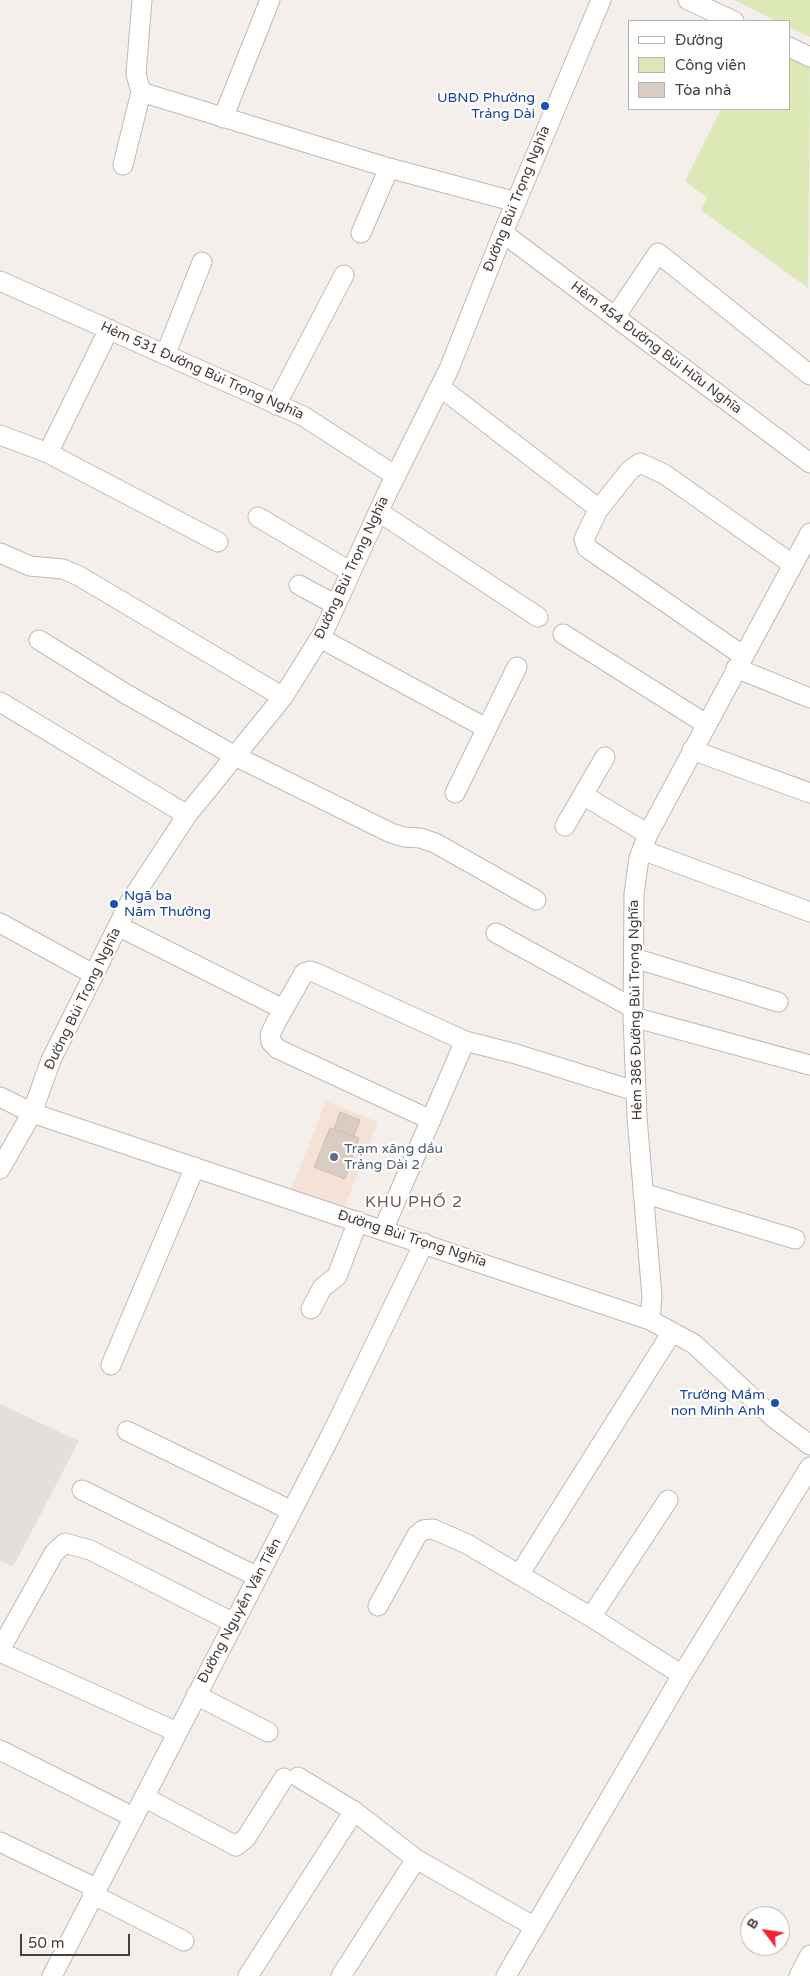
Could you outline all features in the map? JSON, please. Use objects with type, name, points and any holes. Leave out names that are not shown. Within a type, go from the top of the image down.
[{"type":"street","points":[[123,165],[141,92],[136,74],[142,0]]},
{"type":"street","points":[[223,118],[270,0]]},
{"type":"street","name":"Đường Bùi Trọng Nghĩa","points":[[600,0],[502,233],[440,387],[320,638],[283,696],[187,815],[130,902],[52,1060],[32,1113],[650,1320],[694,1344],[774,1418],[810,1446]]},
{"type":"street","points":[[688,0],[732,20]]},
{"type":"street","points":[[790,47],[810,57]]},
{"type":"street","points":[[141,92],[389,168],[516,202]]},
{"type":"street","points":[[361,233],[389,168]]},
{"type":"street","name":"Hẻm 454 Đường Bùi Hữu Nghĩa","points":[[502,233],[810,463]]},
{"type":"street","points":[[615,317],[658,253],[810,375]]},
{"type":"street","points":[[166,353],[202,262]]},
{"type":"street","points":[[276,405],[344,274]]},
{"type":"street","name":"Hẻm 531 Đường Bùi Trọng Nghĩa","points":[[0,281],[166,353],[303,416],[396,476]]},
{"type":"street","points":[[48,454],[109,329]]},
{"type":"street","points":[[440,387],[590,502]]},
{"type":"street","points":[[0,435],[48,454],[218,542]]},
{"type":"street","points":[[792,564],[664,474],[640,463],[630,470],[595,516],[584,539],[587,548],[739,662],[810,698]]},
{"type":"street","points":[[379,512],[538,617]]},
{"type":"street","points":[[258,518],[351,572]]},
{"type":"street","name":"Hẻm 386 Đường Bùi Trọng Nghĩa","points":[[650,1320],[652,1297],[635,1091],[633,1012],[634,894],[645,842],[692,750],[810,533]]},
{"type":"street","points":[[0,553],[30,566],[63,570],[79,576],[283,696]]},
{"type":"street","points":[[299,585],[336,606]]},
{"type":"street","points":[[563,634],[706,724]]},
{"type":"street","points":[[320,638],[486,728]]},
{"type":"street","points":[[39,640],[126,694],[235,756],[391,833],[404,837],[420,838],[435,843],[536,900]]},
{"type":"street","points":[[455,792],[518,667]]},
{"type":"street","points":[[0,702],[187,815]]},
{"type":"street","points":[[692,750],[810,793]]},
{"type":"street","points":[[565,826],[605,757]]},
{"type":"street","points":[[583,795],[645,842],[810,912]]},
{"type":"street","points":[[0,924],[93,974]]},
{"type":"street","points":[[118,926],[283,1010]]},
{"type":"street","points":[[496,933],[633,1012],[810,1065]]},
{"type":"street","points":[[634,958],[778,1002]]},
{"type":"street","points":[[431,1120],[278,1049],[271,1042],[270,1035],[304,974],[310,971],[465,1041],[516,1054],[635,1091]]},
{"type":"street","points":[[383,1230],[465,1041]]},
{"type":"street","points":[[0,1097],[32,1113],[0,1170]]},
{"type":"street","points":[[111,1364],[195,1167]]},
{"type":"street","points":[[643,1193],[795,1239]]},
{"type":"street","points":[[311,1309],[322,1288],[337,1276],[358,1221]]},
{"type":"street","name":"Đường Nguyễn Văn Tiên","points":[[59,1974],[94,1891],[258,1578],[424,1243]]},
{"type":"street","points":[[519,1575],[672,1332]]},
{"type":"street","points":[[127,1431],[292,1511]]},
{"type":"street","points":[[506,1976],[682,1675],[810,1467]]},
{"type":"street","points":[[82,1490],[258,1578]]},
{"type":"street","points":[[591,1617],[668,1500]]},
{"type":"street","points":[[378,1606],[412,1543],[423,1530],[433,1530],[450,1536],[519,1575],[591,1617],[682,1675]]},
{"type":"street","points":[[177,1732],[0,1651],[54,1553],[65,1543],[90,1550],[234,1623]]},
{"type":"street","points":[[196,1695],[268,1732]]},
{"type":"street","points":[[0,1750],[133,1817]]},
{"type":"street","points":[[144,1797],[236,1846],[246,1838],[291,1778],[354,1811],[416,1859],[535,1928]]},
{"type":"street","points":[[248,1976],[354,1811]]},
{"type":"street","points":[[0,1842],[184,1941]]},
{"type":"street","points":[[341,1976],[416,1859]]},
{"type":"street","points":[[799,1976],[810,1955]]},
{"type":"shaded area","name":"Trạm xăng dầu Trảng Dài 2","points":[[326,1101],[378,1122],[342,1213],[290,1192]]},
{"type":"shaded area","points":[[0,1404],[79,1441],[13,1567],[0,1560]]},
{"type":"green space","points":[[734,0],[810,0],[810,37],[790,27],[790,20],[774,20]]},
{"type":"green space","points":[[790,52],[810,62],[808,288],[701,210],[707,198],[685,181],[720,110],[790,110]]},
{"type":"building","points":[[340,1112],[360,1120],[354,1136],[334,1129]]},
{"type":"building","points":[[330,1128],[359,1138],[345,1179],[314,1167]]},
{"type":"place","name":"UBND Phường Trảng Dài","points":[[545,106]]},
{"type":"place","name":"Ngã ba Năm Thưởng","points":[[114,904]]},
{"type":"place","name":"Trạm xăng dầu Trảng Dài 2","points":[[334,1157]]},
{"type":"place","name":"Trường Mầm non Minh Anh","points":[[775,1403]]},
{"type":"district","name":"KHU PHỐ 2","points":[[414,1203]]}]
